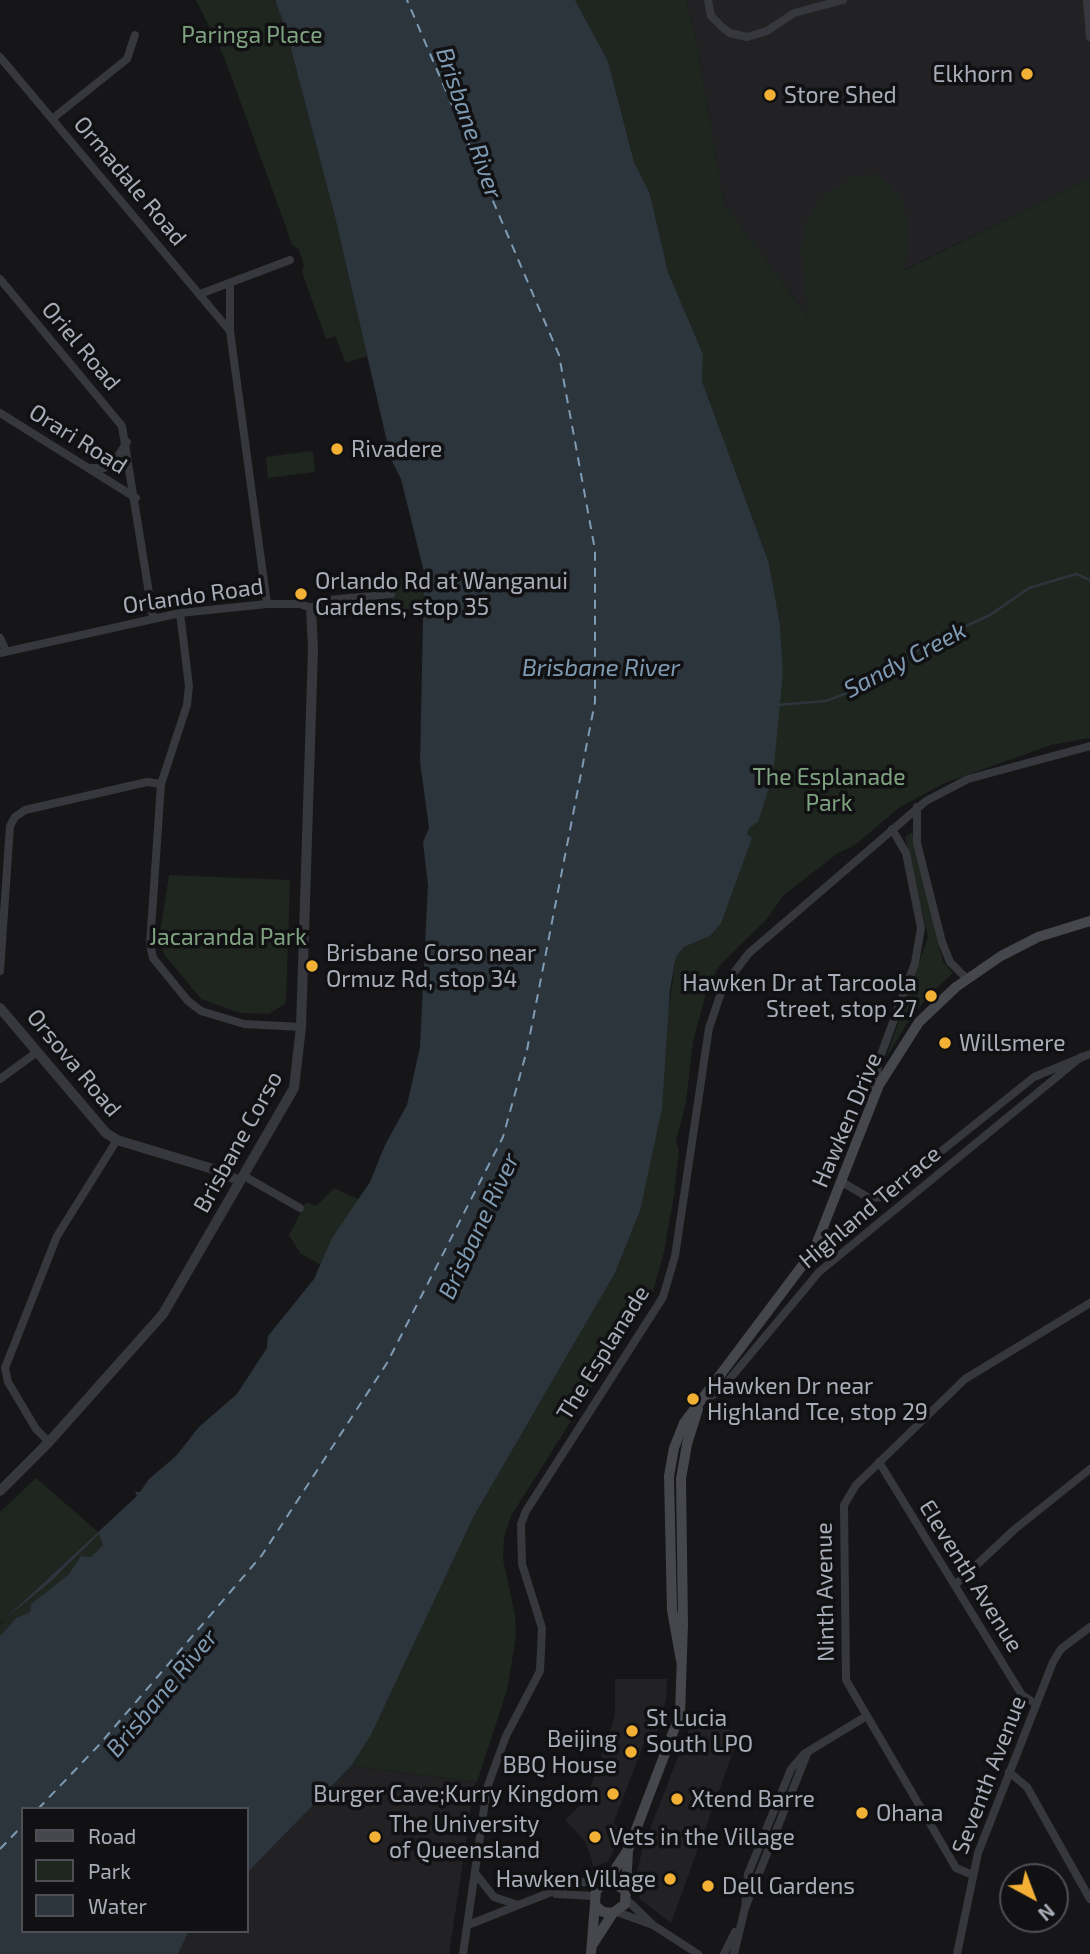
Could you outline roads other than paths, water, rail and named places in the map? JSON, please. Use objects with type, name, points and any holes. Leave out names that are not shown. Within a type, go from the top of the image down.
[{"type":"main road","name":"Hawken Drive","points":[[592,1949],[595,1901],[604,1883],[629,1848],[677,1723],[681,1700],[681,1479],[687,1444],[701,1400],[802,1270],[821,1238],[873,1099],[919,1022],[967,979],[1030,941],[1090,921]]},
{"type":"main road","name":"Hawken Drive","points":[[592,1949],[624,1894],[629,1848]]},
{"type":"main road","points":[[604,1883],[616,1883],[624,1894]]},
{"type":"main road","points":[[595,1901],[603,1912],[615,1912]]},
{"type":"street","points":[[708,0],[711,16],[722,27],[730,33],[747,37],[766,31],[794,13],[843,0]]},
{"type":"street","points":[[1087,0],[1090,37]]},
{"type":"street","points":[[52,119],[128,59],[135,35]]},
{"type":"street","name":"Ormadale Road","points":[[0,57],[230,331]]},
{"type":"street","points":[[200,294],[290,260]]},
{"type":"street","name":"Oriel Road","points":[[0,279],[122,426],[127,442],[153,618]]},
{"type":"street","points":[[230,283],[230,331],[267,604]]},
{"type":"street","name":"Orari Road","points":[[0,413],[136,498]]},
{"type":"street","points":[[88,468],[104,468],[113,464],[127,442]]},
{"type":"street","name":"Orlando Road","points":[[3,652],[180,613],[267,604],[304,604],[311,608],[330,600],[391,594]]},
{"type":"street","name":"Brisbane Corso","points":[[0,1491],[49,1443],[163,1314],[295,1088],[301,1027],[313,649],[311,608]]},
{"type":"street","points":[[180,613],[189,686],[187,705],[160,784],[150,944],[153,958],[188,1001],[201,1011],[244,1024],[301,1027]]},
{"type":"street","points":[[0,638],[3,652]]},
{"type":"street","name":"The Esplanade","points":[[463,1954],[492,1768],[540,1671],[542,1628],[522,1564],[521,1524],[526,1511],[663,1297],[675,1256],[714,1007],[723,987],[741,961],[918,807],[968,779],[1090,746]]},
{"type":"street","points":[[0,971],[3,878],[10,826],[15,817],[24,810],[147,782],[160,784]]},
{"type":"street","points":[[918,807],[917,843],[943,942],[950,962],[967,979]]},
{"type":"street","points":[[873,1099],[879,1060],[915,963],[921,928],[906,853],[891,829]]},
{"type":"street","name":"Orsova Road","points":[[0,1008],[106,1133],[117,1140],[242,1179],[300,1208]]},
{"type":"street","points":[[0,1079],[37,1052]]},
{"type":"street","name":"Highland Terrace","points":[[842,1182],[869,1198],[884,1197],[1034,1077],[1085,1056]]},
{"type":"street","name":"Highland Terrace","points":[[701,1400],[716,1395],[820,1272],[1085,1056]]},
{"type":"street","points":[[49,1443],[36,1429],[8,1382],[5,1368],[57,1236],[117,1140]]},
{"type":"street","name":"Ninth Avenue","points":[[972,1875],[957,1868],[865,1717],[845,1677],[843,1513],[850,1491],[967,1377],[1090,1303]]},
{"type":"street","name":"Eleventh Avenue","points":[[879,1462],[1023,1697],[1036,1704]]},
{"type":"street","points":[[955,1585],[1015,1529],[1086,1478],[1090,1469]]},
{"type":"street","name":"Seventh Avenue","points":[[957,1954],[979,1849],[1036,1704],[1057,1654],[1090,1627]]},
{"type":"street","points":[[724,1954],[745,1908],[749,1871],[780,1791],[796,1762],[865,1717]]},
{"type":"street","points":[[1009,1772],[1025,1784],[1090,1899]]},
{"type":"street","points":[[475,1873],[495,1897],[522,1905]]},
{"type":"street","points":[[467,1925],[583,1882],[604,1883]]},
{"type":"street","points":[[553,1894],[595,1901]]},
{"type":"street","points":[[624,1894],[653,1925],[693,1953]]},
{"type":"street","points":[[615,1912],[653,1925]]},
{"type":"street","points":[[734,1954],[739,1925]]},
{"type":"water","name":"Brisbane River","points":[[275,0],[575,0],[608,61],[634,162],[650,194],[668,272],[703,354],[702,381],[769,563],[780,625],[783,672],[773,775],[758,822],[750,827],[747,834],[752,838],[721,923],[710,936],[684,947],[676,957],[670,989],[662,1108],[640,1211],[615,1273],[474,1516],[371,1735],[351,1766],[248,1872],[248,1807],[21,1807],[21,1933],[188,1933],[178,1954],[0,1954],[0,1636],[16,1618],[30,1612],[31,1604],[69,1574],[81,1556],[91,1557],[103,1545],[99,1534],[49,1583],[0,1623],[137,1496],[135,1492],[140,1492],[149,1479],[176,1456],[199,1427],[237,1394],[267,1348],[268,1336],[314,1279],[332,1238],[370,1182],[385,1145],[407,1105],[420,1047],[428,885],[423,842],[429,828],[420,762],[424,572],[401,479],[391,459],[335,217],[286,30]]},
{"type":"waterway","name":"Sandy Creek","points":[[777,705],[826,701],[866,686],[923,646],[990,615],[1029,588],[1076,574],[1090,580]]},
{"type":"place","name":"Elkhorn","points":[[1027,74]]},
{"type":"place","name":"Store Shed","points":[[770,95]]},
{"type":"place","name":"Rivadere","points":[[337,449]]},
{"type":"place","name":"Orlando Rd at Wanganui Gardens, stop 35","points":[[301,594]]},
{"type":"place","name":"Brisbane Corso near Ormuz Rd, stop 34","points":[[312,966]]},
{"type":"place","name":"Hawken Dr at Tarcoola Street, stop 27","points":[[931,996]]},
{"type":"place","name":"Willsmere","points":[[945,1043]]},
{"type":"place","name":"Hawken Dr near Highland Tce, stop 29","points":[[693,1399]]},
{"type":"place","name":"St Lucia South LPO","points":[[632,1731]]},
{"type":"place","name":"Beijing BBQ House","points":[[631,1752]]},
{"type":"place","name":"Burger Cave;Kurry Kingdom","points":[[613,1794]]},
{"type":"place","name":"Xtend Barre","points":[[677,1799]]},
{"type":"place","name":"Ohana","points":[[862,1813]]},
{"type":"place","name":"The University of Queensland","points":[[375,1837]]},
{"type":"place","name":"Vets in the Village","points":[[595,1837]]},
{"type":"place","name":"Hawken Village","points":[[670,1879]]},
{"type":"place","name":"Dell Gardens","points":[[708,1886]]},
{"type":"park label","name":"Paringa Place","points":[[252,35]]},
{"type":"park label","name":"The Esplanade Park","points":[[829,790]]},
{"type":"park label","name":"Jacaranda Park","points":[[228,937]]}]
